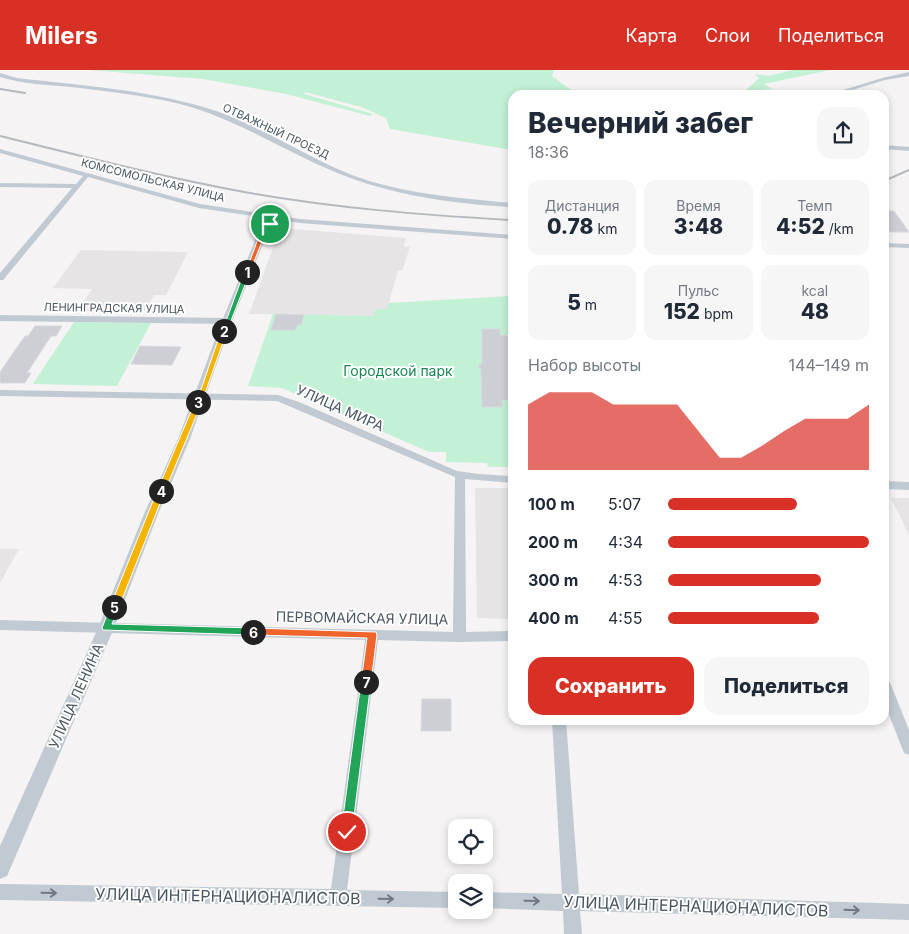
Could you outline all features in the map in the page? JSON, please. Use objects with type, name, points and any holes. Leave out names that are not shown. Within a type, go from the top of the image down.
[{"type":"street","points":[[847,90],[909,74]]},
{"type":"street","name":"ОТВАЖНЫЙ ПРОЕЗД","points":[[0,75],[17,80],[142,95],[196,107],[219,114],[334,170],[372,184],[404,191],[508,204]]},
{"type":"street","points":[[889,147],[909,148]]},
{"type":"street","name":"КОМСОМОЛЬСКАЯ УЛИЦА","points":[[0,151],[199,206],[276,218],[508,238]]},
{"type":"street","points":[[0,278],[86,176]]},
{"type":"street","name":"КОМСОМОЛЬСКАЯ УЛИЦА","points":[[0,185],[78,186]]},
{"type":"street","name":"УЛИЦА ЛЕНИНА","points":[[0,869],[106,628],[151,514],[171,470],[265,228],[276,218]]},
{"type":"street","points":[[889,246],[909,246]]},
{"type":"street","name":"ЛЕНИНГРАДСКАЯ УЛИЦА","points":[[0,318],[227,322]]},
{"type":"street","name":"УЛИЦА МИРА","points":[[0,393],[266,397],[296,404],[437,468],[460,476],[508,479]]},
{"type":"street","points":[[459,637],[460,476]]},
{"type":"street","points":[[889,485],[909,486]]},
{"type":"street","name":"ПЕРВОМАЙСКАЯ УЛИЦА","points":[[0,626],[459,637],[508,636]]},
{"type":"street","points":[[338,898],[372,635]]},
{"type":"street","points":[[889,698],[909,748]]},
{"type":"street","points":[[559,725],[573,934]]},
{"type":"street","name":"УЛИЦА ИНТЕРНАЦИОНАЛИСТОВ","points":[[0,892],[448,900]]},
{"type":"street","name":"УЛИЦА ИНТЕРНАЦИОНАЛИСТОВ","points":[[493,900],[909,912]]},
{"type":"shaded area","points":[[280,228],[406,238],[404,246],[410,247],[402,271],[398,271],[387,309],[374,316],[249,314]]},
{"type":"shaded area","points":[[81,250],[188,252],[166,295],[154,295],[145,311],[78,311],[92,289],[53,288]]},
{"type":"shaded area","points":[[475,488],[508,488],[508,619],[477,618]]},
{"type":"shaded area","points":[[891,498],[909,498],[909,535]]},
{"type":"shaded area","points":[[0,549],[19,549],[0,583]]},
{"type":"green space","points":[[89,70],[554,70],[552,76],[571,90],[508,90],[508,149],[390,129],[386,118],[361,107],[305,92],[304,94],[373,114],[370,116],[286,94],[203,79]]},
{"type":"green space","points":[[792,70],[830,70],[764,84],[772,89],[746,90],[759,78],[755,74],[769,76]]},
{"type":"green space","name":"Городской парк","points":[[508,296],[508,467],[488,467],[487,463],[446,462],[446,452],[429,452],[282,388],[248,386],[273,314],[374,316],[375,309],[387,309],[388,303]]},
{"type":"green space","points":[[74,322],[151,323],[117,386],[33,384]]},
{"type":"building","points":[[889,211],[894,211],[909,232],[890,232]]},
{"type":"building","points":[[276,314],[304,315],[301,325],[297,325],[295,330],[271,330]]},
{"type":"building","points":[[35,326],[62,326],[56,336],[51,336],[27,373],[31,373],[25,383],[0,383],[0,372],[25,336],[28,336]]},
{"type":"building","points":[[482,329],[500,329],[500,335],[508,336],[508,400],[502,400],[502,407],[482,407],[481,369],[478,366],[482,363]]},
{"type":"building","points":[[140,346],[181,347],[172,365],[131,364]]},
{"type":"building","points":[[422,699],[451,699],[451,731],[421,731]]},
{"type":"railway","points":[[0,89],[25,93]]},
{"type":"railway","points":[[0,136],[152,173],[277,198],[378,210],[508,220]]},
{"type":"railway","points":[[889,179],[909,170]]},
{"type":"route","points":[[270,224],[265,228],[251,262],[227,322],[204,388],[106,628],[372,635],[347,832]]}]
